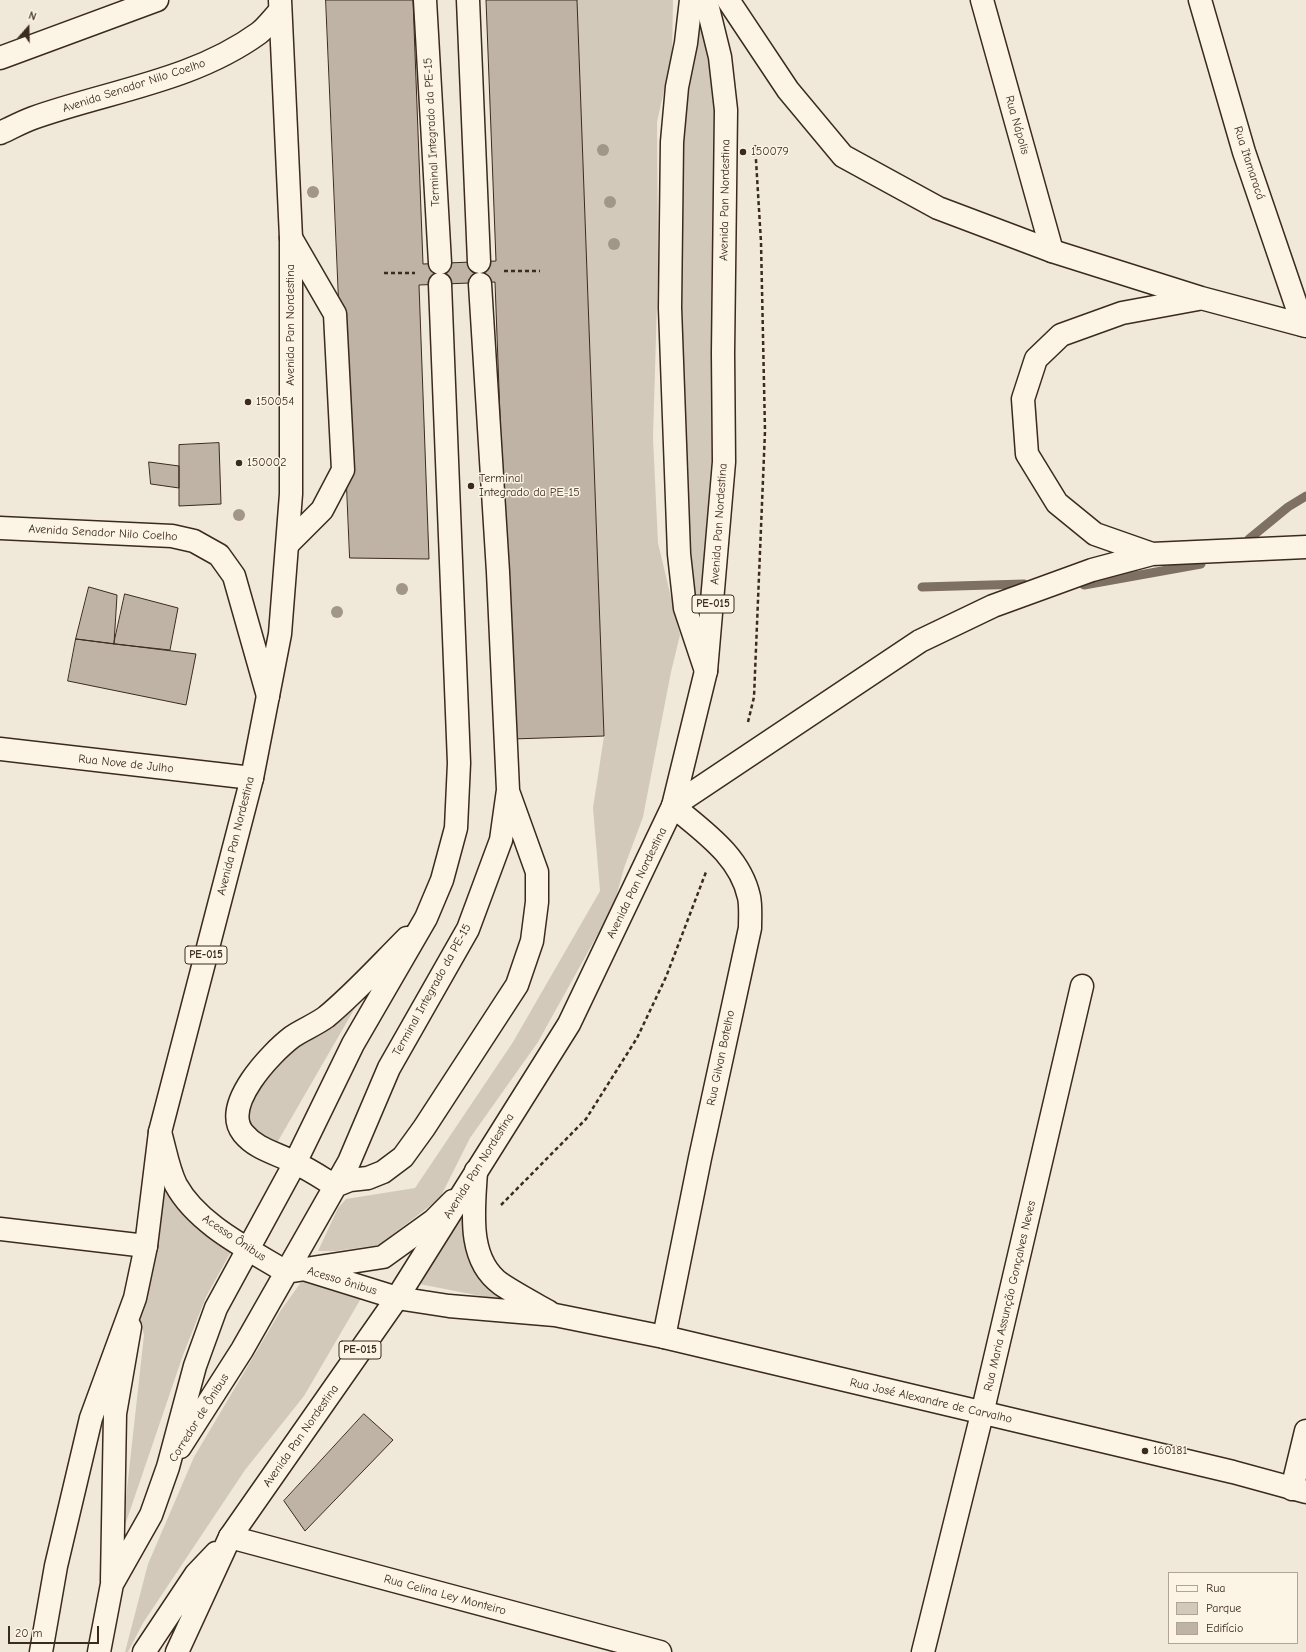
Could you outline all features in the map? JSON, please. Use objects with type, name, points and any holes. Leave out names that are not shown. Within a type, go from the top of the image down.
[{"type":"main road","points":[[0,58],[157,0]]},
{"type":"main road","name":"Terminal Integrado da PE-15","points":[[295,1163],[353,1044],[426,918],[442,880],[456,828],[459,763],[440,274],[425,0]]},
{"type":"main road","points":[[468,0],[480,262]]},
{"type":"main road","points":[[691,0],[686,43],[677,87],[672,142],[670,308],[678,554],[685,608],[706,671]]},
{"type":"main road","name":"Avenida Pan Nordestina","points":[[177,1652],[230,1537],[397,1298],[569,1024],[674,806],[706,671],[724,462],[726,110],[720,57],[706,0]]},
{"type":"main road","points":[[728,0],[788,90],[843,156],[938,208],[1052,251],[1201,298],[1304,325]]},
{"type":"main road","name":"Rua Nápolis","points":[[982,0],[1052,251]]},
{"type":"main road","name":"Rua Itamaracá","points":[[1200,0],[1244,152],[1304,325]]},
{"type":"main road","name":"Avenida Pan Nordestina","points":[[41,1652],[56,1566],[91,1418],[135,1298],[146,1246],[160,1132],[252,778],[280,634],[291,494],[290,238],[280,6]]},
{"type":"main road","name":"Avenida Senador Nilo Coelho","points":[[0,133],[33,118],[110,96],[199,67],[245,42],[260,31],[280,6]]},
{"type":"main road","points":[[288,544],[322,510],[344,470],[335,314],[290,238]]},
{"type":"main road","name":"Terminal Integrado da PE-15","points":[[335,1186],[349,1162],[389,1068],[468,929],[501,840],[508,790],[498,572],[480,284]]},
{"type":"main road","points":[[1152,554],[1095,534],[1058,503],[1027,454],[1023,399],[1036,359],[1061,335],[1122,313],[1201,298]]},
{"type":"main road","name":"Avenida Senador Nilo Coelho","points":[[0,528],[172,536],[194,541],[219,555],[234,576],[268,696]]},
{"type":"main road","points":[[674,806],[920,641],[993,606],[1092,570],[1152,554],[1306,547]]},
{"type":"main road","name":"Rua Nove de Julho","points":[[0,749],[252,778]]},
{"type":"main road","points":[[426,918],[365,981],[325,1017],[286,1042],[253,1077],[247,1087],[239,1110],[238,1119],[242,1132],[255,1145],[295,1163],[335,1186],[350,1180],[368,1178],[384,1172],[403,1157],[424,1128],[517,985],[532,941],[537,902],[537,872],[508,790]]},
{"type":"main road","name":"Rua Gilvan Botelho","points":[[664,1337],[700,1158],[750,928],[750,897],[738,869],[723,848],[674,806]]},
{"type":"main road","name":"Rua Maria Assunção Gonçalves Neves","points":[[923,1652],[982,1414],[1082,986]]},
{"type":"main road","name":"Acesso Ônibus","points":[[160,1132],[171,1173],[188,1202],[203,1218],[248,1248],[294,1270]]},
{"type":"main road","name":"Corredor de Ônibus","points":[[168,1467],[195,1366],[216,1308],[295,1163]]},
{"type":"main road","name":"Rua José Alexandre de Carvalho","points":[[476,1171],[474,1220],[478,1253],[486,1270],[500,1283],[555,1316]]},
{"type":"main road","name":"Corredor de Ônibus","points":[[168,1467],[294,1270],[335,1186]]},
{"type":"main road","points":[[294,1270],[383,1256],[433,1221],[461,1194]]},
{"type":"main road","points":[[0,1229],[146,1246]]},
{"type":"main road","name":"Acesso ônibus","points":[[294,1270],[397,1298]]},
{"type":"main road","points":[[99,1652],[112,1584],[116,1414],[135,1298]]},
{"type":"main road","name":"Rua José Alexandre de Carvalho","points":[[397,1298],[449,1306],[555,1316],[664,1337],[982,1414],[1233,1472],[1299,1491]]},
{"type":"main road","points":[[1299,1491],[1306,1431]]},
{"type":"main road","points":[[112,1584],[151,1515],[168,1467]]},
{"type":"main road","points":[[144,1652],[196,1574],[230,1537]]},
{"type":"main road","name":"Rua Celina Ley Monteiro","points":[[230,1537],[660,1652]]},
{"type":"green space","points":[[577,0],[673,0],[672,55],[657,122],[658,269],[653,438],[658,543],[680,635],[671,672],[643,817],[624,868],[614,905],[538,1042],[470,1138],[440,1198],[379,1245],[336,1251],[318,1251],[338,1208],[346,1199],[415,1188],[513,1042],[600,891],[593,808],[604,736]]},
{"type":"green space","points":[[703,0],[716,56],[713,496],[704,638],[689,588],[677,521],[677,87]]},
{"type":"green space","points":[[359,1001],[274,1148],[250,1127],[249,1112],[257,1088],[292,1038]]},
{"type":"green space","points":[[161,1175],[173,1202],[234,1246],[206,1297],[183,1355],[122,1534],[144,1335],[135,1298]]},
{"type":"green space","points":[[464,1205],[467,1256],[492,1289],[517,1303],[414,1283]]},
{"type":"green space","points":[[302,1281],[363,1295],[304,1396],[245,1470],[143,1623],[128,1652],[125,1652],[148,1564],[194,1457],[281,1310]]},
{"type":"building","points":[[326,0],[413,0],[423,264],[496,261],[486,0],[577,0],[604,736],[512,739],[495,282],[419,285],[429,559],[350,558]]},
{"type":"building","points":[[219,443],[221,504],[179,506],[179,445]]},
{"type":"building","points":[[149,462],[179,466],[179,488],[151,484]]},
{"type":"building","points":[[89,587],[117,595],[114,644],[76,639]]},
{"type":"building","points":[[125,594],[178,608],[170,650],[114,644]]},
{"type":"building","points":[[76,639],[196,654],[186,705],[68,681]]},
{"type":"building","points":[[364,1414],[393,1440],[305,1531],[284,1501]]},
{"type":"waterway","points":[[1249,539],[1288,507],[1306,496]]},
{"type":"waterway","points":[[1084,585],[1201,564]]},
{"type":"waterway","points":[[922,587],[1024,584]]},
{"type":"place","name":"150079","points":[[743,152]]},
{"type":"place","name":"150054","points":[[248,402]]},
{"type":"place","name":"150002","points":[[239,463]]},
{"type":"place","name":"Terminal Integrado da PE-15","points":[[471,486]]},
{"type":"place","name":"160181","points":[[1145,1451]]}]
